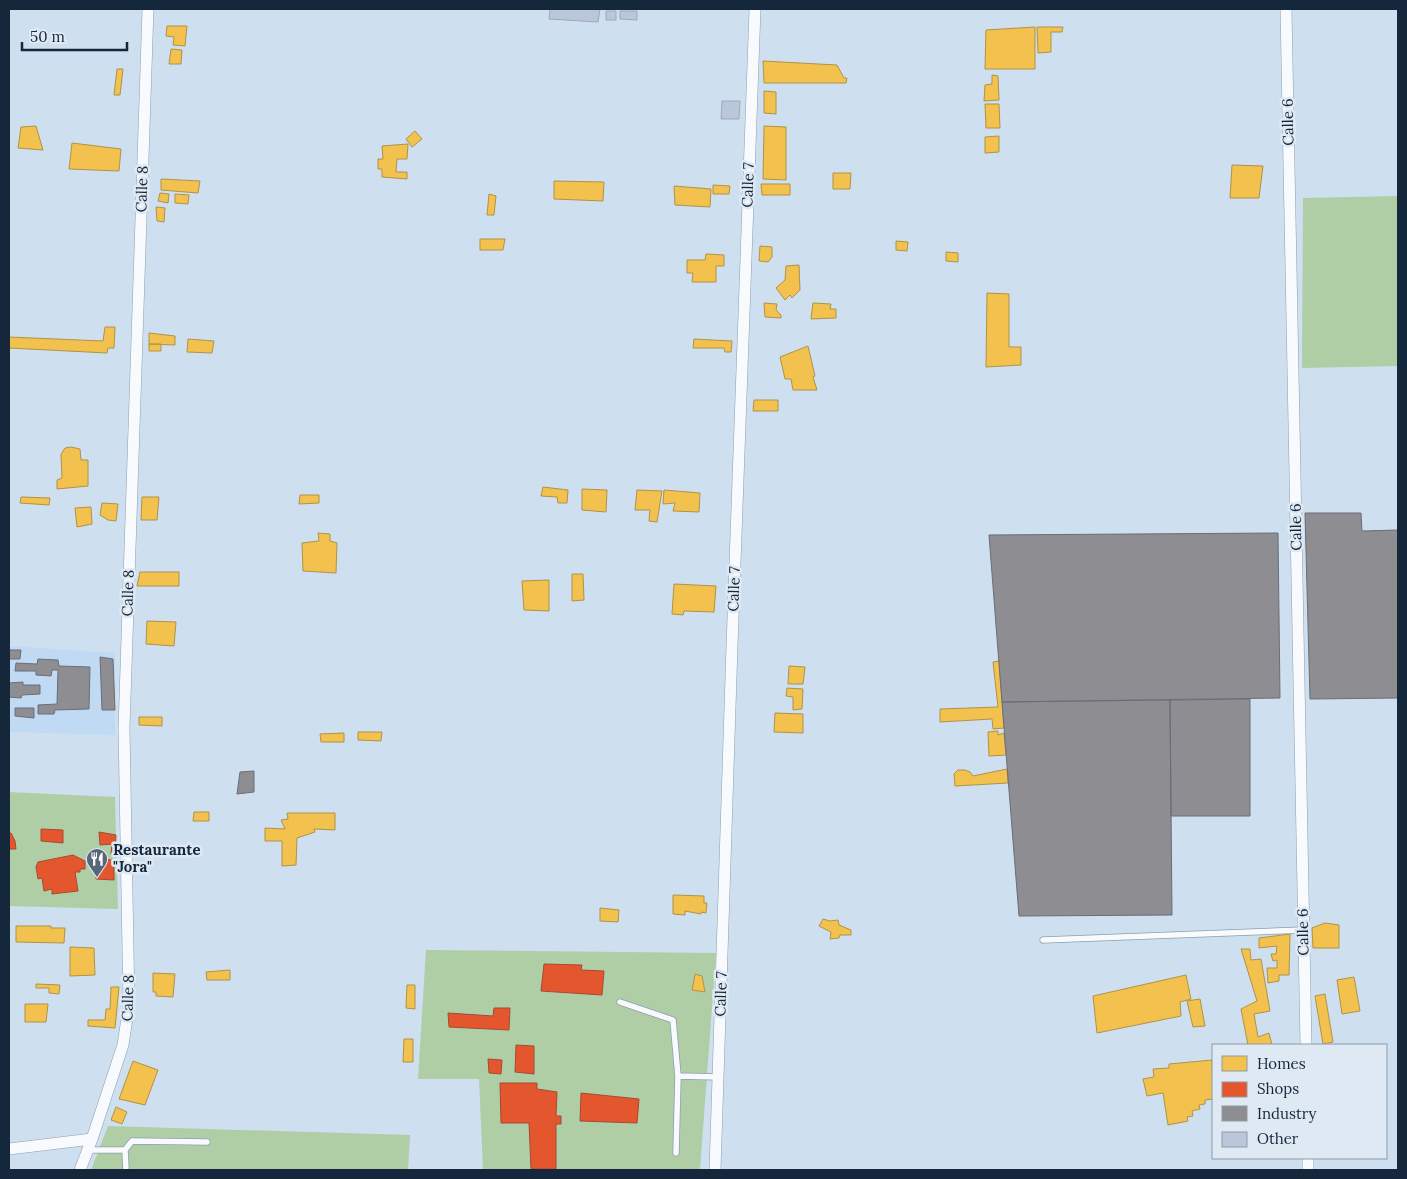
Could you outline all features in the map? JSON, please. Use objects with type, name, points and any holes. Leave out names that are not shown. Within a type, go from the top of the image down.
[{"type":"street","name":"Calle 8","points":[[80,1170],[123,1045],[129,1005],[124,728],[148,9]]},
{"type":"street","name":"Calle 7","points":[[715,1170],[755,9]]},
{"type":"street","name":"Calle 6","points":[[1286,9],[1306,1044]]},
{"type":"street","points":[[9,1149],[90,1144]]},
{"type":"lane","points":[[1043,940],[1303,930]]},
{"type":"lane","points":[[620,1002],[674,1020],[678,1076],[676,1152]]},
{"type":"lane","points":[[678,1076],[718,1077]]},
{"type":"lane","points":[[126,1170],[125,1150],[132,1141],[207,1142]]},
{"type":"lane","points":[[90,1144],[125,1150]]},
{"type":"shaded area","points":[[9,646],[115,653],[115,735],[9,732]]},
{"type":"green space","points":[[1398,196],[1398,366],[1302,368],[1303,198]]},
{"type":"green space","points":[[9,792],[115,797],[118,909],[9,906]]},
{"type":"green space","points":[[426,950],[716,953],[700,1170],[483,1170],[479,1079],[418,1079]]},
{"type":"green space","points":[[108,1126],[410,1135],[408,1170],[91,1170]]},
{"type":"building: Homes","points":[[167,26],[187,26],[185,46],[173,45],[174,37],[166,36]]},
{"type":"building: Homes","points":[[1035,27],[1035,69],[985,69],[986,30]]},
{"type":"building: Homes","points":[[1037,27],[1063,27],[1062,32],[1051,32],[1051,52],[1038,53]]},
{"type":"building: Homes","points":[[171,49],[182,50],[181,64],[169,64]]},
{"type":"building: Homes","points":[[763,61],[837,65],[844,78],[847,78],[846,83],[764,83]]},
{"type":"building: Homes","points":[[117,69],[123,69],[120,95],[114,95]]},
{"type":"building: Homes","points":[[992,75],[998,76],[999,100],[984,101],[985,85],[992,84]]},
{"type":"building: Homes","points":[[764,91],[776,92],[776,114],[764,113]]},
{"type":"building: Homes","points":[[985,104],[999,104],[1000,128],[986,128]]},
{"type":"building: Homes","points":[[36,126],[43,150],[18,148],[21,127]]},
{"type":"building: Homes","points":[[764,126],[786,127],[786,180],[763,179]]},
{"type":"building: Homes","points":[[415,131],[422,139],[412,147],[406,139]]},
{"type":"building: Homes","points":[[999,136],[999,152],[985,153],[985,137]]},
{"type":"building: Homes","points":[[72,143],[121,149],[119,171],[69,169]]},
{"type":"building: Homes","points":[[408,144],[407,159],[397,159],[396,172],[407,172],[407,179],[382,177],[382,169],[378,169],[378,159],[383,159],[382,146]]},
{"type":"building: Homes","points":[[1232,165],[1263,166],[1259,198],[1230,198]]},
{"type":"building: Homes","points":[[833,173],[851,173],[850,189],[833,189]]},
{"type":"building: Homes","points":[[161,179],[200,181],[198,193],[161,190]]},
{"type":"building: Homes","points":[[554,181],[604,182],[603,201],[554,199]]},
{"type":"building: Homes","points":[[761,184],[790,184],[790,195],[762,195]]},
{"type":"building: Homes","points":[[713,185],[730,186],[729,194],[713,194]]},
{"type":"building: Homes","points":[[674,186],[711,189],[710,207],[675,205]]},
{"type":"building: Homes","points":[[160,193],[169,194],[168,203],[158,201]]},
{"type":"building: Homes","points":[[175,194],[189,195],[188,204],[175,203]]},
{"type":"building: Homes","points":[[489,194],[496,196],[494,215],[487,215]]},
{"type":"building: Homes","points":[[156,207],[165,208],[164,222],[157,221]]},
{"type":"building: Homes","points":[[480,239],[505,239],[503,250],[480,250]]},
{"type":"building: Homes","points":[[896,241],[908,242],[907,251],[896,250]]},
{"type":"building: Homes","points":[[760,246],[772,247],[772,257],[768,262],[759,261]]},
{"type":"building: Homes","points":[[946,252],[958,253],[958,262],[946,261]]},
{"type":"building: Homes","points":[[706,254],[724,255],[724,266],[716,266],[716,282],[692,282],[693,273],[687,273],[687,260],[705,260]]},
{"type":"building: Homes","points":[[799,265],[800,290],[792,298],[790,295],[785,300],[776,288],[785,280],[786,266]]},
{"type":"building: Homes","points":[[987,293],[1009,294],[1009,347],[1021,347],[1021,365],[986,367]]},
{"type":"building: Homes","points":[[764,303],[777,304],[776,310],[781,315],[781,318],[765,317]]},
{"type":"building: Homes","points":[[813,303],[831,304],[830,309],[836,309],[836,318],[811,319]]},
{"type":"building: Homes","points":[[105,327],[115,327],[114,348],[108,348],[107,353],[9,348],[9,337],[103,341]]},
{"type":"building: Homes","points":[[149,333],[175,336],[175,345],[149,344]]},
{"type":"building: Homes","points":[[188,339],[214,341],[212,353],[187,352]]},
{"type":"building: Homes","points":[[694,339],[732,341],[731,352],[725,352],[724,348],[693,348]]},
{"type":"building: Homes","points":[[149,344],[161,344],[161,351],[149,351]]},
{"type":"building: Homes","points":[[808,346],[817,390],[793,390],[791,379],[785,379],[780,357]]},
{"type":"building: Homes","points":[[754,400],[778,400],[778,411],[753,411]]},
{"type":"building: Homes","points":[[65,448],[80,449],[81,460],[88,460],[88,486],[57,489],[57,480],[62,478],[61,454]]},
{"type":"building: Homes","points":[[543,487],[568,490],[567,503],[558,503],[557,497],[541,496]]},
{"type":"building: Homes","points":[[582,489],[607,490],[606,512],[582,510]]},
{"type":"building: Homes","points":[[637,490],[662,491],[657,522],[649,521],[650,510],[635,510]]},
{"type":"building: Homes","points":[[664,490],[700,493],[699,512],[673,511],[675,503],[663,504]]},
{"type":"building: Homes","points":[[300,495],[319,495],[319,503],[299,504]]},
{"type":"building: Homes","points":[[21,497],[50,498],[49,505],[20,503]]},
{"type":"building: Homes","points":[[142,497],[159,497],[157,520],[141,520]]},
{"type":"building: Homes","points":[[102,503],[118,504],[116,521],[108,520],[100,515]]},
{"type":"building: Homes","points":[[91,507],[92,524],[77,527],[75,508]]},
{"type":"building: Homes","points":[[318,533],[330,534],[330,541],[337,543],[336,573],[303,571],[302,543],[319,541]]},
{"type":"building: Homes","points":[[140,572],[179,572],[179,586],[137,586]]},
{"type":"building: Homes","points":[[572,574],[583,574],[584,600],[572,601]]},
{"type":"building: Homes","points":[[549,580],[549,611],[524,610],[522,581]]},
{"type":"building: Homes","points":[[674,584],[716,586],[714,612],[684,611],[683,615],[672,614]]},
{"type":"building: Homes","points":[[147,621],[176,622],[174,646],[146,644]]},
{"type":"building: Homes","points":[[999,661],[1004,728],[993,729],[992,719],[940,722],[940,709],[998,707],[993,662]]},
{"type":"building: Homes","points":[[789,666],[805,667],[803,684],[788,684]]},
{"type":"building: Homes","points":[[787,688],[803,689],[802,709],[793,710],[793,697],[786,696]]},
{"type":"building: Homes","points":[[775,713],[803,714],[803,733],[774,732]]},
{"type":"building: Homes","points":[[139,717],[162,717],[162,726],[139,725]]},
{"type":"building: Homes","points":[[998,731],[998,735],[1004,733],[1006,755],[989,756],[988,732]]},
{"type":"building: Homes","points":[[358,732],[382,732],[381,741],[358,740]]},
{"type":"building: Homes","points":[[344,733],[344,742],[321,742],[320,734]]},
{"type":"building: Homes","points":[[1007,769],[1008,783],[955,786],[954,774],[958,770],[970,772],[973,776]]},
{"type":"building: Homes","points":[[194,812],[209,812],[209,821],[193,821]]},
{"type":"building: Homes","points":[[287,813],[335,813],[335,830],[314,829],[315,832],[297,838],[296,865],[282,866],[282,841],[265,841],[265,828],[285,829],[281,820],[288,819]]},
{"type":"building: Homes","points":[[673,895],[704,896],[704,903],[707,903],[706,913],[685,911],[685,915],[673,914]]},
{"type":"building: Homes","points":[[600,908],[619,910],[618,922],[600,921]]},
{"type":"building: Homes","points":[[823,919],[830,921],[838,920],[839,925],[851,930],[851,935],[840,935],[839,938],[830,939],[831,932],[819,926]]},
{"type":"building: Homes","points":[[1325,923],[1339,925],[1339,948],[1313,948],[1312,928]]},
{"type":"building: Homes","points":[[16,926],[65,928],[64,943],[16,942]]},
{"type":"building: Homes","points":[[1290,934],[1289,975],[1279,975],[1279,981],[1268,983],[1267,968],[1277,968],[1277,960],[1273,961],[1271,954],[1276,954],[1277,946],[1259,948],[1259,938]]},
{"type":"building: Homes","points":[[70,947],[94,948],[95,975],[70,976]]},
{"type":"building: Homes","points":[[1241,949],[1250,949],[1251,960],[1261,959],[1270,1011],[1254,1014],[1258,1037],[1269,1033],[1272,1044],[1248,1044],[1241,1009],[1257,1001]]},
{"type":"building: Homes","points":[[230,970],[230,980],[207,980],[206,972]]},
{"type":"building: Homes","points":[[153,973],[175,974],[173,997],[156,996],[156,992],[153,992]]},
{"type":"building: Homes","points":[[695,974],[702,976],[705,992],[692,990]]},
{"type":"building: Homes","points":[[1186,975],[1191,999],[1180,1002],[1181,1016],[1097,1033],[1093,996]]},
{"type":"building: Homes","points":[[1354,977],[1360,1011],[1342,1014],[1337,980]]},
{"type":"building: Homes","points":[[36,984],[60,985],[59,994],[49,993],[49,988],[36,988]]},
{"type":"building: Homes","points":[[407,985],[415,985],[415,1009],[406,1008]]},
{"type":"building: Homes","points":[[111,987],[119,987],[115,1028],[88,1026],[88,1020],[105,1020],[106,1009],[110,1009]]},
{"type":"building: Homes","points":[[1325,994],[1333,1042],[1323,1044],[1315,996]]},
{"type":"building: Homes","points":[[1200,999],[1205,1026],[1193,1027],[1187,1001]]},
{"type":"building: Homes","points":[[25,1004],[48,1004],[46,1022],[25,1022]]},
{"type":"building: Homes","points":[[404,1039],[413,1039],[413,1062],[403,1062]]},
{"type":"building: Homes","points":[[1212,1060],[1212,1099],[1205,1100],[1205,1104],[1199,1105],[1200,1109],[1192,1111],[1193,1116],[1187,1117],[1188,1121],[1168,1125],[1163,1093],[1147,1096],[1143,1079],[1154,1077],[1153,1069],[1169,1068],[1169,1064]]},
{"type":"building: Homes","points":[[133,1061],[158,1070],[145,1105],[119,1099]]},
{"type":"building: Homes","points":[[116,1107],[127,1112],[122,1124],[111,1120]]},
{"type":"building: Shops","points":[[41,829],[63,830],[63,843],[41,841]]},
{"type":"building: Shops","points":[[99,832],[116,835],[115,854],[111,854],[112,844],[100,845]]},
{"type":"building: Shops","points":[[9,833],[11,833],[15,841],[16,849],[9,849]]},
{"type":"building: Shops","points":[[73,855],[85,861],[85,869],[75,872],[78,891],[52,894],[52,889],[44,891],[42,878],[38,879],[36,867],[38,862]]},
{"type":"building: Shops","points":[[96,859],[114,860],[114,880],[96,879]]},
{"type":"building: Shops","points":[[544,964],[582,965],[581,970],[604,971],[602,995],[541,991]]},
{"type":"building: Shops","points":[[494,1008],[510,1008],[509,1030],[449,1027],[448,1013],[493,1016]]},
{"type":"building: Shops","points":[[516,1045],[534,1046],[534,1074],[515,1072]]},
{"type":"building: Shops","points":[[488,1059],[502,1060],[501,1074],[489,1073]]},
{"type":"building: Shops","points":[[500,1083],[537,1083],[537,1089],[557,1092],[556,1116],[561,1116],[561,1124],[556,1124],[556,1169],[531,1169],[529,1123],[501,1123]]},
{"type":"building: Shops","points":[[581,1093],[639,1099],[637,1123],[580,1121]]},
{"type":"building: Industry","points":[[1305,513],[1361,513],[1362,531],[1398,530],[1398,698],[1310,699]]},
{"type":"building: Industry","points":[[1278,533],[1280,698],[1002,702],[989,535]]},
{"type":"building: Industry","points":[[9,650],[21,650],[20,659],[9,659]]},
{"type":"building: Industry","points":[[100,657],[113,659],[115,710],[102,710]]},
{"type":"building: Industry","points":[[38,659],[58,660],[59,666],[90,667],[89,709],[55,710],[54,714],[38,714],[38,705],[57,704],[58,670],[52,670],[51,676],[36,675],[36,671],[15,671],[16,663],[37,664]]},
{"type":"building: Industry","points":[[23,682],[23,685],[40,685],[40,694],[22,695],[21,698],[9,697],[9,683]]},
{"type":"building: Industry","points":[[1250,699],[1250,816],[1171,816],[1170,700]]},
{"type":"building: Industry","points":[[1170,700],[1172,915],[1019,916],[1002,702]]},
{"type":"building: Industry","points":[[15,708],[34,708],[34,718],[15,716]]},
{"type":"building: Industry","points":[[254,771],[254,792],[237,794],[240,772]]},
{"type":"building: Other","points":[[550,9],[600,9],[598,22],[549,19]]},
{"type":"building: Other","points":[[606,11],[616,11],[616,20],[606,20]]},
{"type":"building: Other","points":[[620,11],[637,11],[637,20],[620,19]]},
{"type":"building: Other","points":[[722,101],[740,101],[739,119],[721,119]]},
{"type":"place","name":"Restaurante \"Jora\"","points":[[97,878]]}]
